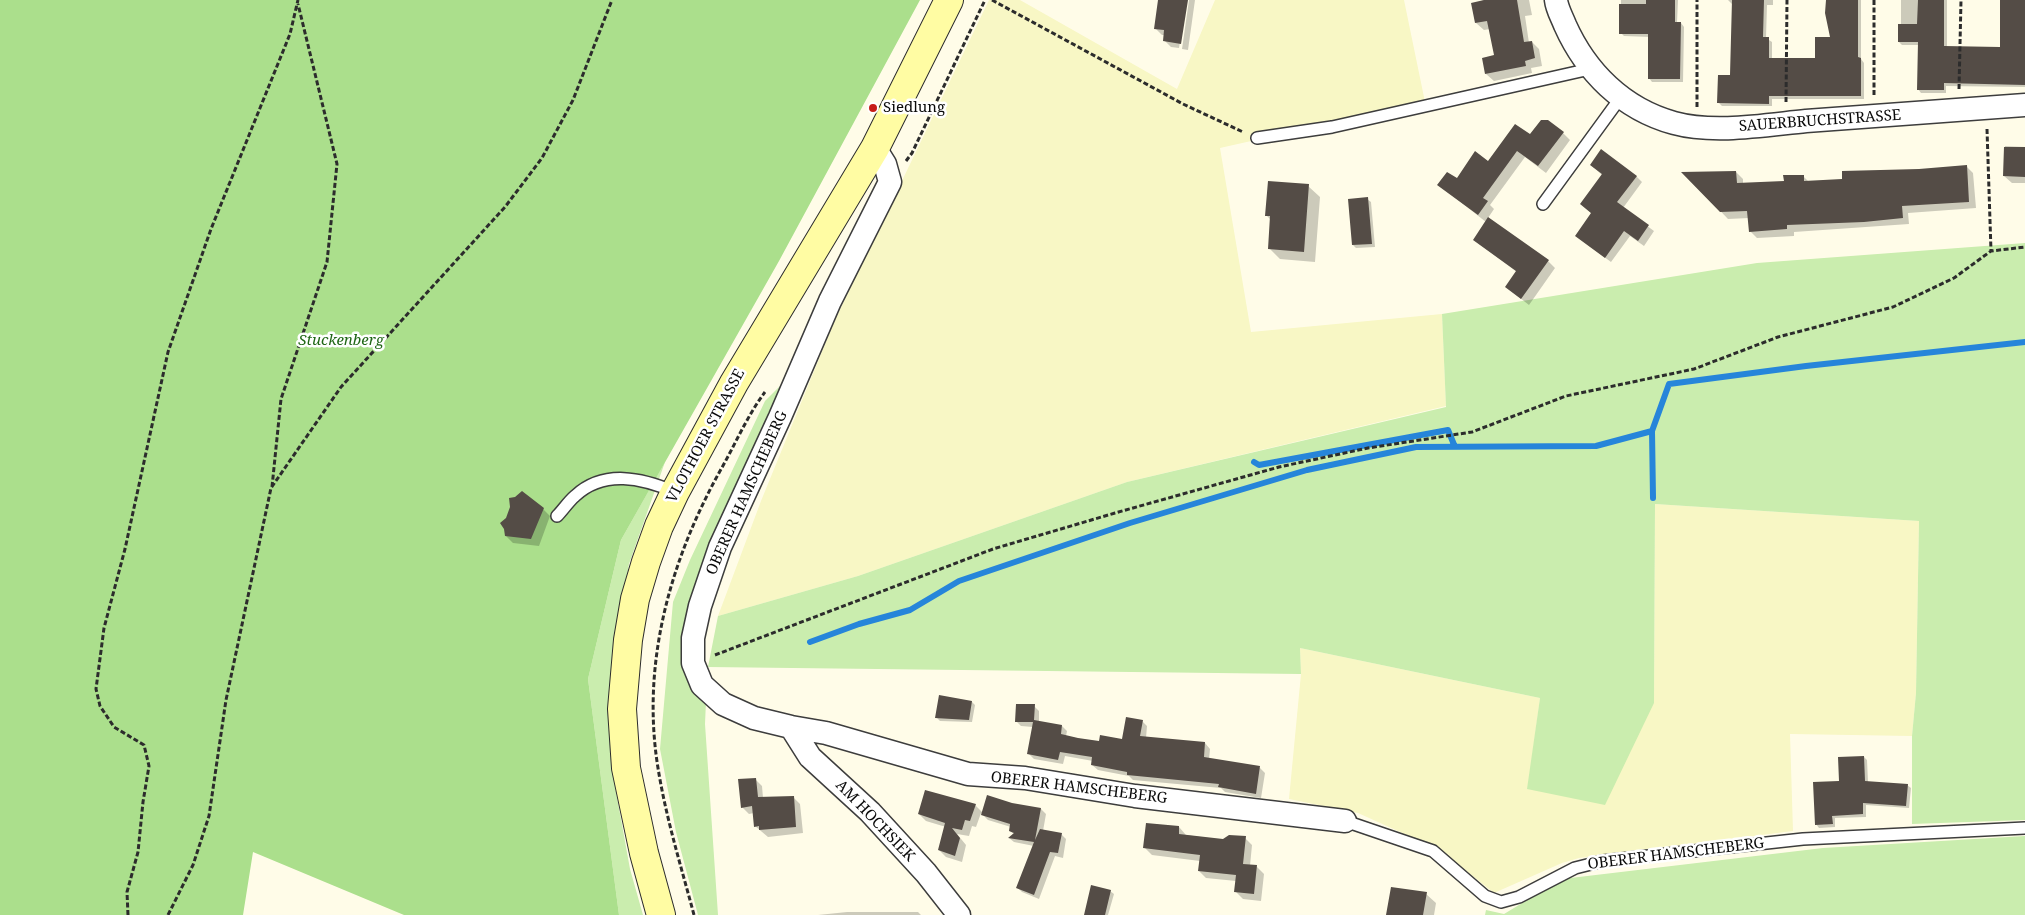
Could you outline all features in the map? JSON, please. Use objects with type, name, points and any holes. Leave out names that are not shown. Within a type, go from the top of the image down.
[{"type":"main road","name":"VLOTHOER STRASSE","points":[[661,915],[644,853],[626,768],[622,709],[628,640],[635,599],[659,526],[675,492],[734,383],[875,148],[949,0]]},
{"type":"street","name":"SAUERBRUCHSTRASSE","points":[[1556,0],[1572,40],[1590,69],[1599,79],[1621,97],[1646,112],[1674,123],[1729,128],[2025,105]]},
{"type":"street","points":[[875,148],[885,164],[890,182]]},
{"type":"street","name":"OBERER HAMSCHEBERG","points":[[890,182],[830,301],[780,417],[720,548],[700,606],[693,638],[693,663],[702,685],[723,704],[754,718],[826,733],[968,774],[1025,778],[1135,796],[1345,821]]},
{"type":"street","name":"AM HOCHSIEK","points":[[791,727],[810,758],[870,812],[926,873],[959,915]]},
{"type":"lane","points":[[1257,138],[1332,127],[1590,69]]},
{"type":"lane","points":[[1543,204],[1621,97]]},
{"type":"lane","points":[[557,516],[576,495],[595,482],[616,478],[638,479],[675,492]]},
{"type":"lane","name":"OBERER HAMSCHEBERG","points":[[1345,821],[1433,852],[1485,896],[1501,902],[1519,897],[1575,868],[1603,861],[1803,839],[2025,828]]},
{"type":"path","points":[[168,915],[193,865],[209,816],[226,700],[271,488],[281,399],[327,262],[337,164],[298,0]]},
{"type":"path","points":[[128,915],[127,892],[138,852],[142,802],[149,766],[144,745],[114,727],[100,706],[96,689],[104,628],[125,549],[168,352],[212,229],[290,34],[298,0]]},
{"type":"path","points":[[271,488],[341,387],[505,207],[542,158],[573,100],[612,0]]},
{"type":"path","points":[[890,182],[912,153],[985,0]]},
{"type":"path","points":[[992,0],[1183,104],[1257,138]]},
{"type":"path","points":[[1696,126],[1697,0]]},
{"type":"path","points":[[1785,123],[1787,0]]},
{"type":"path","points":[[1874,0],[1874,116]]},
{"type":"path","points":[[1959,110],[1962,0]]},
{"type":"path","points":[[1986,108],[1991,251]]},
{"type":"path","points":[[693,663],[993,550],[1115,513],[1288,465],[1368,448],[1472,432],[1566,396],[1694,369],[1778,337],[1892,307],[1954,278],[1991,251],[2025,247]]},
{"type":"green space","name":"Stuckenberg","points":[[0,0],[920,0],[779,261],[621,540],[588,679],[619,915],[404,915],[253,852],[243,915],[0,915]]},
{"type":"green space","points":[[989,0],[1020,0],[1177,89],[1215,0],[1404,0],[1425,102],[1220,148],[1251,332],[1442,314],[1446,406],[1127,482],[858,576],[718,616],[761,501],[834,322]]},
{"type":"green space","points":[[2025,243],[2025,820],[1912,824],[1912,736],[1916,693],[1919,521],[1655,504],[1654,703],[1605,805],[1527,789],[1540,698],[1300,648],[1301,674],[708,667],[718,616],[858,576],[1127,482],[1446,407],[1442,314],[1757,263]]},
{"type":"green space","points":[[790,376],[683,643],[684,674],[706,701],[705,724],[718,915],[698,915],[676,832],[660,749],[673,602],[690,560],[765,401]]},
{"type":"green space","points":[[665,462],[629,564],[609,691],[613,775],[630,869],[643,915],[619,915],[588,679],[621,540]]},
{"type":"green space","points":[[1655,504],[1919,521],[1916,693],[1912,736],[1790,734],[1793,831],[1579,858],[1562,863],[1494,893],[1440,850],[1358,813],[1289,799],[1301,674],[1300,648],[1540,698],[1528,789],[1654,703]]},
{"type":"green space","points":[[2025,836],[2025,915],[1485,915],[1486,910],[1504,914],[1562,879],[1823,848]]},
{"type":"building","points":[[1158,0],[1188,0],[1181,44],[1163,41],[1164,30],[1154,29]]},
{"type":"building","points":[[1484,0],[1517,0],[1524,42],[1532,41],[1535,58],[1525,61],[1526,66],[1485,74],[1482,58],[1494,55],[1487,21],[1475,23],[1471,3]]},
{"type":"building","points":[[1646,0],[1675,0],[1675,22],[1681,22],[1680,79],[1648,79],[1648,34],[1619,34],[1619,4],[1646,4]]},
{"type":"building","points":[[1732,0],[1764,0],[1763,37],[1769,37],[1769,58],[1815,58],[1815,37],[1830,37],[1825,13],[1826,0],[1858,0],[1858,57],[1861,58],[1861,96],[1769,96],[1769,104],[1717,103],[1718,75],[1730,75]]},
{"type":"building","points":[[1918,0],[1944,0],[1944,46],[2000,47],[2000,0],[2025,0],[2025,85],[1944,83],[1944,90],[1917,90],[1918,42],[1898,42],[1898,24],[1917,24]]},
{"type":"building","points":[[1541,120],[1548,120],[1564,132],[1538,166],[1517,151],[1483,198],[1488,201],[1478,215],[1437,185],[1447,172],[1457,178],[1475,151],[1488,161],[1515,124],[1530,134]]},
{"type":"building","points":[[2004,147],[2025,147],[2025,177],[2003,176]]},
{"type":"building","points":[[1601,149],[1637,176],[1617,202],[1649,225],[1638,241],[1624,231],[1605,258],[1575,236],[1591,213],[1580,204],[1602,174],[1590,165]]},
{"type":"building","points":[[1967,165],[1969,202],[1902,206],[1903,218],[1864,222],[1787,225],[1787,229],[1749,232],[1747,211],[1720,212],[1681,172],[1736,171],[1737,183],[1784,181],[1783,175],[1804,175],[1804,181],[1842,179],[1842,171],[1919,169]]},
{"type":"building","points":[[1268,181],[1309,184],[1304,252],[1268,249],[1270,216],[1265,216]]},
{"type":"building","points":[[1368,197],[1372,244],[1352,245],[1348,199]]},
{"type":"building","points":[[1488,217],[1549,260],[1521,299],[1505,287],[1516,271],[1473,240]]},
{"type":"building","points":[[522,491],[544,508],[531,539],[505,536],[504,529],[500,523],[506,518],[510,507],[509,498],[515,497]]},
{"type":"building","points":[[939,695],[972,701],[969,720],[935,718]]},
{"type":"building","points":[[1016,704],[1035,704],[1034,720],[1062,725],[1061,734],[1078,738],[1099,741],[1100,735],[1122,739],[1126,717],[1143,720],[1140,736],[1205,742],[1204,757],[1260,766],[1256,794],[1218,787],[1219,784],[1127,775],[1127,772],[1091,765],[1092,757],[1060,752],[1058,760],[1027,754],[1033,722],[1015,722]]},
{"type":"building","points":[[1864,756],[1865,781],[1908,784],[1906,806],[1863,803],[1863,814],[1832,816],[1833,824],[1815,825],[1813,782],[1839,781],[1838,757]]},
{"type":"building","points":[[756,778],[758,797],[794,796],[796,827],[759,830],[759,826],[754,827],[752,806],[741,808],[738,779]]},
{"type":"building","points":[[925,790],[976,804],[970,821],[965,820],[962,830],[952,828],[960,838],[955,856],[938,850],[945,823],[918,814]]},
{"type":"building","points":[[987,795],[1012,803],[1041,808],[1035,840],[1040,829],[1062,833],[1058,853],[1050,852],[1034,895],[1016,888],[1034,842],[1008,838],[1014,833],[1009,831],[1010,824],[981,815]]},
{"type":"building","points":[[1146,823],[1179,826],[1179,834],[1223,839],[1229,835],[1246,836],[1243,864],[1257,865],[1254,894],[1234,892],[1236,875],[1198,871],[1200,855],[1143,848]]},
{"type":"building","points":[[1091,885],[1111,890],[1105,915],[1084,915]]},
{"type":"building","points":[[1391,887],[1427,892],[1423,915],[1386,915]]},
{"type":"waterway","points":[[810,642],[859,624],[910,610],[959,581],[1130,523],[1307,470],[1416,447],[1596,446],[1652,431],[1669,384],[1806,366],[2025,342]]},
{"type":"waterway","points":[[1254,462],[1259,465],[1448,430],[1455,447]]},
{"type":"waterway","points":[[1652,431],[1653,498]]},
{"type":"place","name":"Siedlung","points":[[873,108]]}]
